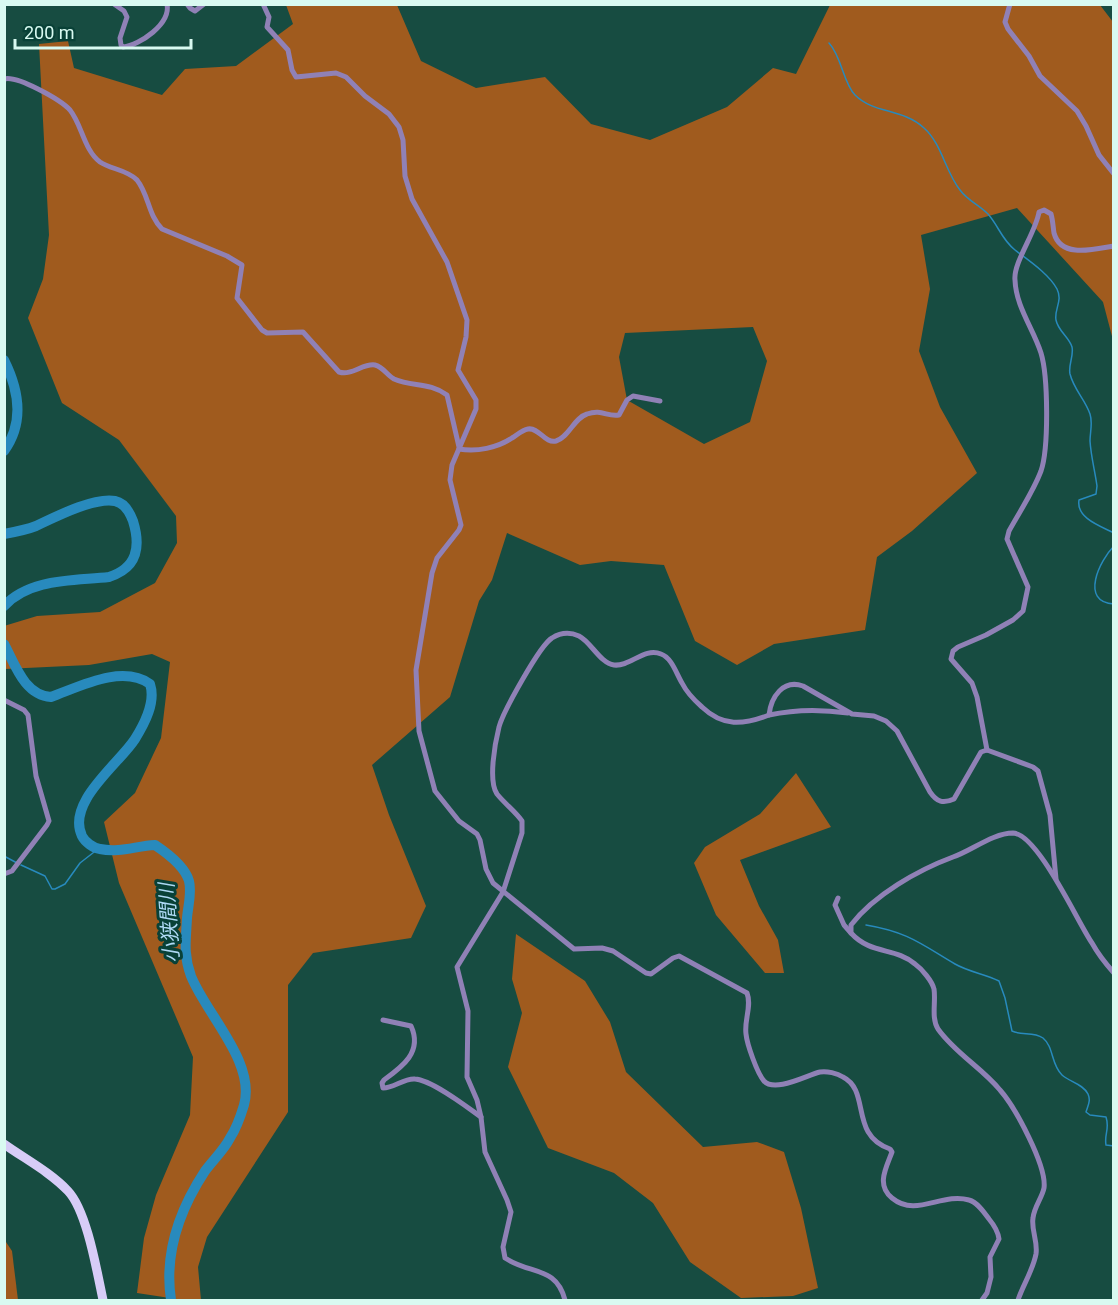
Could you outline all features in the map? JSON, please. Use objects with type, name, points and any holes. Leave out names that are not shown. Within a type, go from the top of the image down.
[{"type":"main road","points":[[7,1148],[61,1185],[76,1201],[87,1234],[103,1300]]},
{"type":"street","points":[[114,4],[124,11],[127,17],[120,38],[123,47],[145,38],[156,28],[168,11],[167,4]]},
{"type":"street","points":[[188,4],[190,9],[195,10],[204,4]]},
{"type":"street","points":[[263,4],[269,17],[267,27],[288,51],[296,77],[336,73],[346,78],[389,114],[399,127],[403,140],[405,176],[412,199],[447,262],[467,320],[466,337],[458,370],[476,400],[476,409],[452,465],[450,480],[461,525],[437,558],[432,573],[416,670],[419,730],[435,791],[459,821],[477,834],[489,878],[574,949],[602,948],[613,951],[651,974],[679,956],[747,993],[749,999],[746,1034],[754,1061],[766,1084],[791,1082],[821,1072],[833,1073],[850,1081],[856,1090],[866,1130],[882,1146],[891,1149],[892,1152],[883,1178],[883,1186],[887,1194],[899,1204],[910,1207],[956,1199],[970,1200],[994,1225],[999,1239],[990,1257],[992,1276],[987,1293],[981,1300]]},
{"type":"street","points":[[1010,4],[1005,22],[1008,28],[1029,56],[1040,76],[1077,111],[1099,156],[1113,174]]},
{"type":"street","points":[[4,79],[10,77],[32,86],[69,109],[80,126],[93,155],[100,162],[136,180],[144,193],[154,220],[162,229],[227,256],[242,265],[237,298],[262,330],[267,333],[303,332],[339,372],[345,374],[373,364],[392,378],[437,387],[447,395],[459,449]]},
{"type":"street","points":[[987,750],[977,697],[972,683],[951,659],[957,647],[1013,620],[1023,611],[1028,596],[1023,572],[1007,539],[1041,470],[1047,424],[1043,359],[1020,305],[1015,272],[1035,229],[1040,212],[1044,210],[1051,214],[1054,234],[1059,243],[1066,248],[1078,251],[1113,246]]},
{"type":"street","points":[[459,449],[472,451],[496,445],[510,440],[526,429],[533,429],[554,442],[561,439],[586,414],[602,411],[615,416],[619,415],[630,397],[633,396],[660,401]]},
{"type":"street","points":[[565,1300],[558,1282],[550,1276],[523,1268],[506,1257],[503,1247],[511,1212],[485,1152],[477,1100],[467,1077],[468,1011],[457,967],[503,892],[522,827],[518,815],[496,793],[492,781],[497,735],[505,710],[547,642],[563,633],[581,637],[609,664],[615,665],[621,665],[648,652],[661,653],[673,664],[690,697],[719,721],[732,723],[748,721],[792,710],[823,710],[874,716],[886,721],[897,731],[930,792],[941,802],[954,799],[981,752],[987,750],[1033,767],[1038,771],[1050,815],[1056,881]]},
{"type":"street","points":[[769,715],[778,690],[797,684],[814,691],[852,714]]},
{"type":"street","points":[[4,700],[24,710],[27,715],[36,776],[49,821],[12,872],[4,874]]},
{"type":"street","points":[[851,933],[851,925],[859,915],[898,884],[935,864],[996,837],[1014,833],[1021,836],[1037,851],[1091,943],[1113,973]]},
{"type":"street","points":[[838,898],[835,905],[844,925],[860,943],[905,956],[921,968],[934,987],[934,1017],[937,1027],[999,1088],[1013,1106],[1027,1136],[1044,1175],[1044,1189],[1032,1223],[1036,1236],[1036,1253],[1018,1300]]},
{"type":"street","points":[[383,1020],[411,1026],[415,1038],[414,1046],[404,1066],[384,1080],[383,1088],[414,1079],[420,1080],[447,1094],[481,1117]]},
{"type":"shaded area","points":[[286,5],[397,5],[421,61],[476,88],[545,77],[591,124],[650,140],[727,107],[773,68],[796,74],[830,5],[1100,5],[1113,22],[1113,340],[1103,302],[1017,208],[921,235],[930,289],[919,351],[940,407],[977,473],[912,531],[877,557],[865,630],[774,644],[737,665],[695,641],[664,565],[611,561],[580,565],[507,533],[492,580],[479,601],[450,697],[372,765],[389,815],[426,906],[411,938],[313,953],[288,985],[288,1112],[207,1237],[198,1267],[201,1300],[183,1300],[137,1293],[144,1238],[156,1195],[190,1115],[193,1057],[119,883],[104,822],[135,793],[161,738],[170,662],[152,654],[89,665],[5,669],[4,626],[37,616],[100,612],[155,583],[177,543],[176,516],[119,440],[62,403],[28,318],[43,279],[49,235],[39,44],[68,41],[74,68],[162,95],[185,69],[236,66],[293,24]],"holes":[[[753,327],[767,361],[750,422],[704,444],[627,400],[619,357],[625,333]]]},
{"type":"shaded area","points":[[796,773],[831,827],[740,860],[759,906],[778,940],[784,973],[765,973],[716,915],[694,863],[705,847],[760,814]]},
{"type":"shaded area","points":[[516,934],[585,981],[610,1022],[626,1072],[703,1147],[757,1142],[784,1152],[801,1208],[818,1288],[793,1296],[741,1298],[690,1262],[653,1203],[614,1173],[548,1148],[508,1067],[522,1013],[512,979]]},
{"type":"shaded area","points":[[4,1239],[12,1251],[18,1300],[5,1300]]},
{"type":"waterway","points":[[829,43],[855,95],[871,105],[907,117],[924,128],[935,142],[955,183],[963,194],[988,214],[1011,246],[1044,273],[1057,289],[1059,297],[1056,320],[1072,347],[1070,374],[1088,409],[1091,421],[1090,441],[1097,486],[1096,494],[1079,500],[1079,506],[1081,512],[1090,521],[1114,533]]},
{"type":"waterway","name":"小狭間川","points":[[4,360],[13,383],[18,406],[15,429],[4,451]]},
{"type":"waterway","name":"小狭間川","points":[[4,534],[32,527],[96,502],[115,501],[127,509],[133,521],[137,539],[131,562],[118,573],[109,577],[53,582],[39,586],[26,590],[4,606]]},
{"type":"waterway","points":[[1114,546],[1103,561],[1095,588],[1097,596],[1103,602],[1114,604]]},
{"type":"waterway","name":"小狭間川","points":[[4,644],[27,685],[42,695],[51,697],[87,683],[114,677],[139,678],[150,684],[151,705],[135,739],[96,784],[81,810],[79,823],[82,836],[92,846],[107,850],[155,845],[170,856],[184,871],[190,890],[186,940],[188,968],[198,991],[236,1055],[243,1072],[246,1089],[244,1105],[234,1130],[225,1147],[205,1171],[181,1216],[172,1249],[169,1283],[171,1300]]},
{"type":"waterway","points":[[21,865],[45,876],[52,889],[55,889],[65,884],[80,863],[98,849]]},
{"type":"waterway","points":[[4,856],[17,863]]},
{"type":"waterway","points":[[866,925],[904,935],[960,967],[999,981],[1012,1031],[1035,1035],[1047,1042],[1058,1071],[1088,1094],[1086,1112],[1090,1115],[1106,1117],[1106,1145],[1114,1146]]}]
